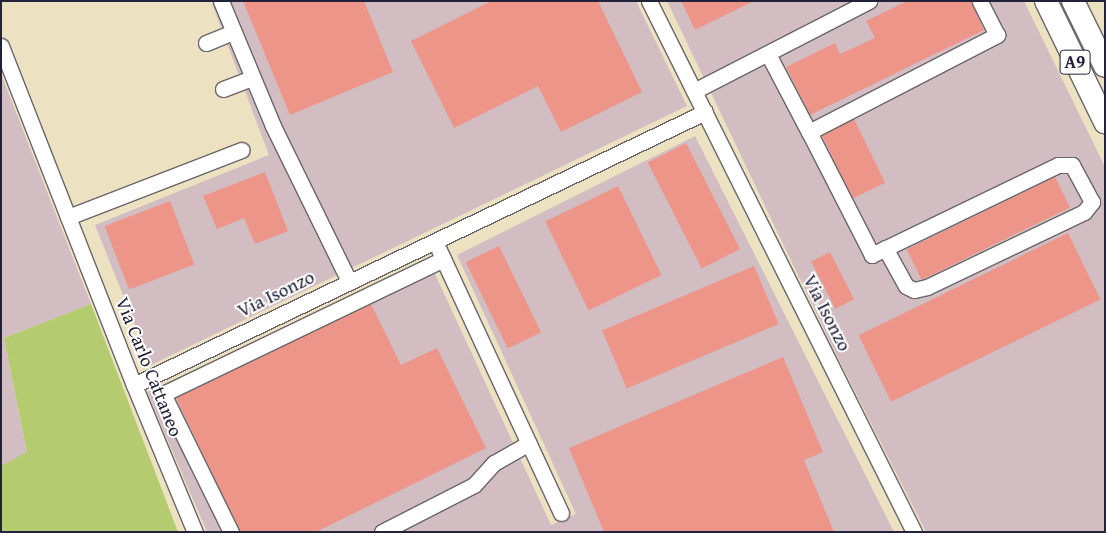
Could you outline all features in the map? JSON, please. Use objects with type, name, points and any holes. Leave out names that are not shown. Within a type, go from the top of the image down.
[{"type":"highway","name":"A9","points":[[1046,1],[1105,122]]},
{"type":"highway","name":"A9","points":[[1073,1],[1105,66]]},
{"type":"street","points":[[221,1],[252,78],[349,282]]},
{"type":"street","name":"Via Isonzo","points":[[650,1],[914,532]]},
{"type":"street","points":[[694,91],[869,1]]},
{"type":"street","points":[[810,132],[997,35],[980,1]]},
{"type":"street","points":[[206,43],[233,32]]},
{"type":"street","name":"Via Carlo Cattaneo","points":[[1,46],[134,385],[195,532]]},
{"type":"street","points":[[768,54],[872,255],[885,248],[1058,164],[1072,165],[1092,202],[1084,212],[927,287],[914,290],[906,286],[885,248]]},
{"type":"street","points":[[222,89],[252,78]]},
{"type":"street","name":"Via Isonzo","points":[[134,385],[434,239],[705,112]]},
{"type":"street","points":[[68,216],[242,150]]},
{"type":"street","points":[[434,239],[561,513]]},
{"type":"street","points":[[230,532],[163,394],[443,258]]},
{"type":"street","points":[[382,532],[474,485],[494,463],[528,443]]},
{"type":"shaded area","points":[[211,1],[636,1],[687,106],[151,365],[95,225],[269,155]]},
{"type":"shaded area","points":[[667,1],[1024,1],[1105,167],[1105,532],[926,532],[831,344]]},
{"type":"shaded area","points":[[1,74],[91,304],[4,338],[27,453],[1,466]]},
{"type":"shaded area","points":[[695,136],[894,532],[207,532],[147,392],[428,259],[551,525],[576,514],[457,255]]},
{"type":"green space","points":[[91,304],[178,532],[1,532],[1,466],[27,452],[4,338]]},
{"type":"building","points":[[243,1],[364,1],[393,72],[290,115]]},
{"type":"building","points":[[491,1],[598,1],[642,92],[561,132],[538,86],[454,128],[411,41]]},
{"type":"building","points":[[681,1],[754,1],[695,30]]},
{"type":"building","points":[[907,1],[971,1],[984,30],[810,115],[786,67],[835,43],[840,54],[875,38],[866,21]]},
{"type":"building","points":[[854,119],[885,183],[853,199],[822,135]]},
{"type":"building","points":[[686,143],[740,249],[702,269],[648,163]]},
{"type":"building","points":[[265,172],[288,231],[255,244],[244,218],[217,229],[203,196]]},
{"type":"building","points":[[1055,177],[1070,208],[922,280],[907,249]]},
{"type":"building","points":[[618,186],[661,275],[589,310],[545,222]]},
{"type":"building","points":[[170,201],[194,264],[129,290],[105,226]]},
{"type":"building","points":[[1068,233],[1100,300],[891,402],[859,335]]},
{"type":"building","points":[[499,246],[541,332],[508,349],[466,262]]},
{"type":"building","points":[[830,252],[854,299],[835,309],[811,262]]},
{"type":"building","points":[[754,266],[779,324],[627,388],[602,330]]},
{"type":"building","points":[[371,304],[401,365],[437,348],[486,448],[316,532],[240,532],[176,398]]},
{"type":"building","points":[[783,357],[823,452],[804,460],[834,532],[604,532],[569,448]]}]
